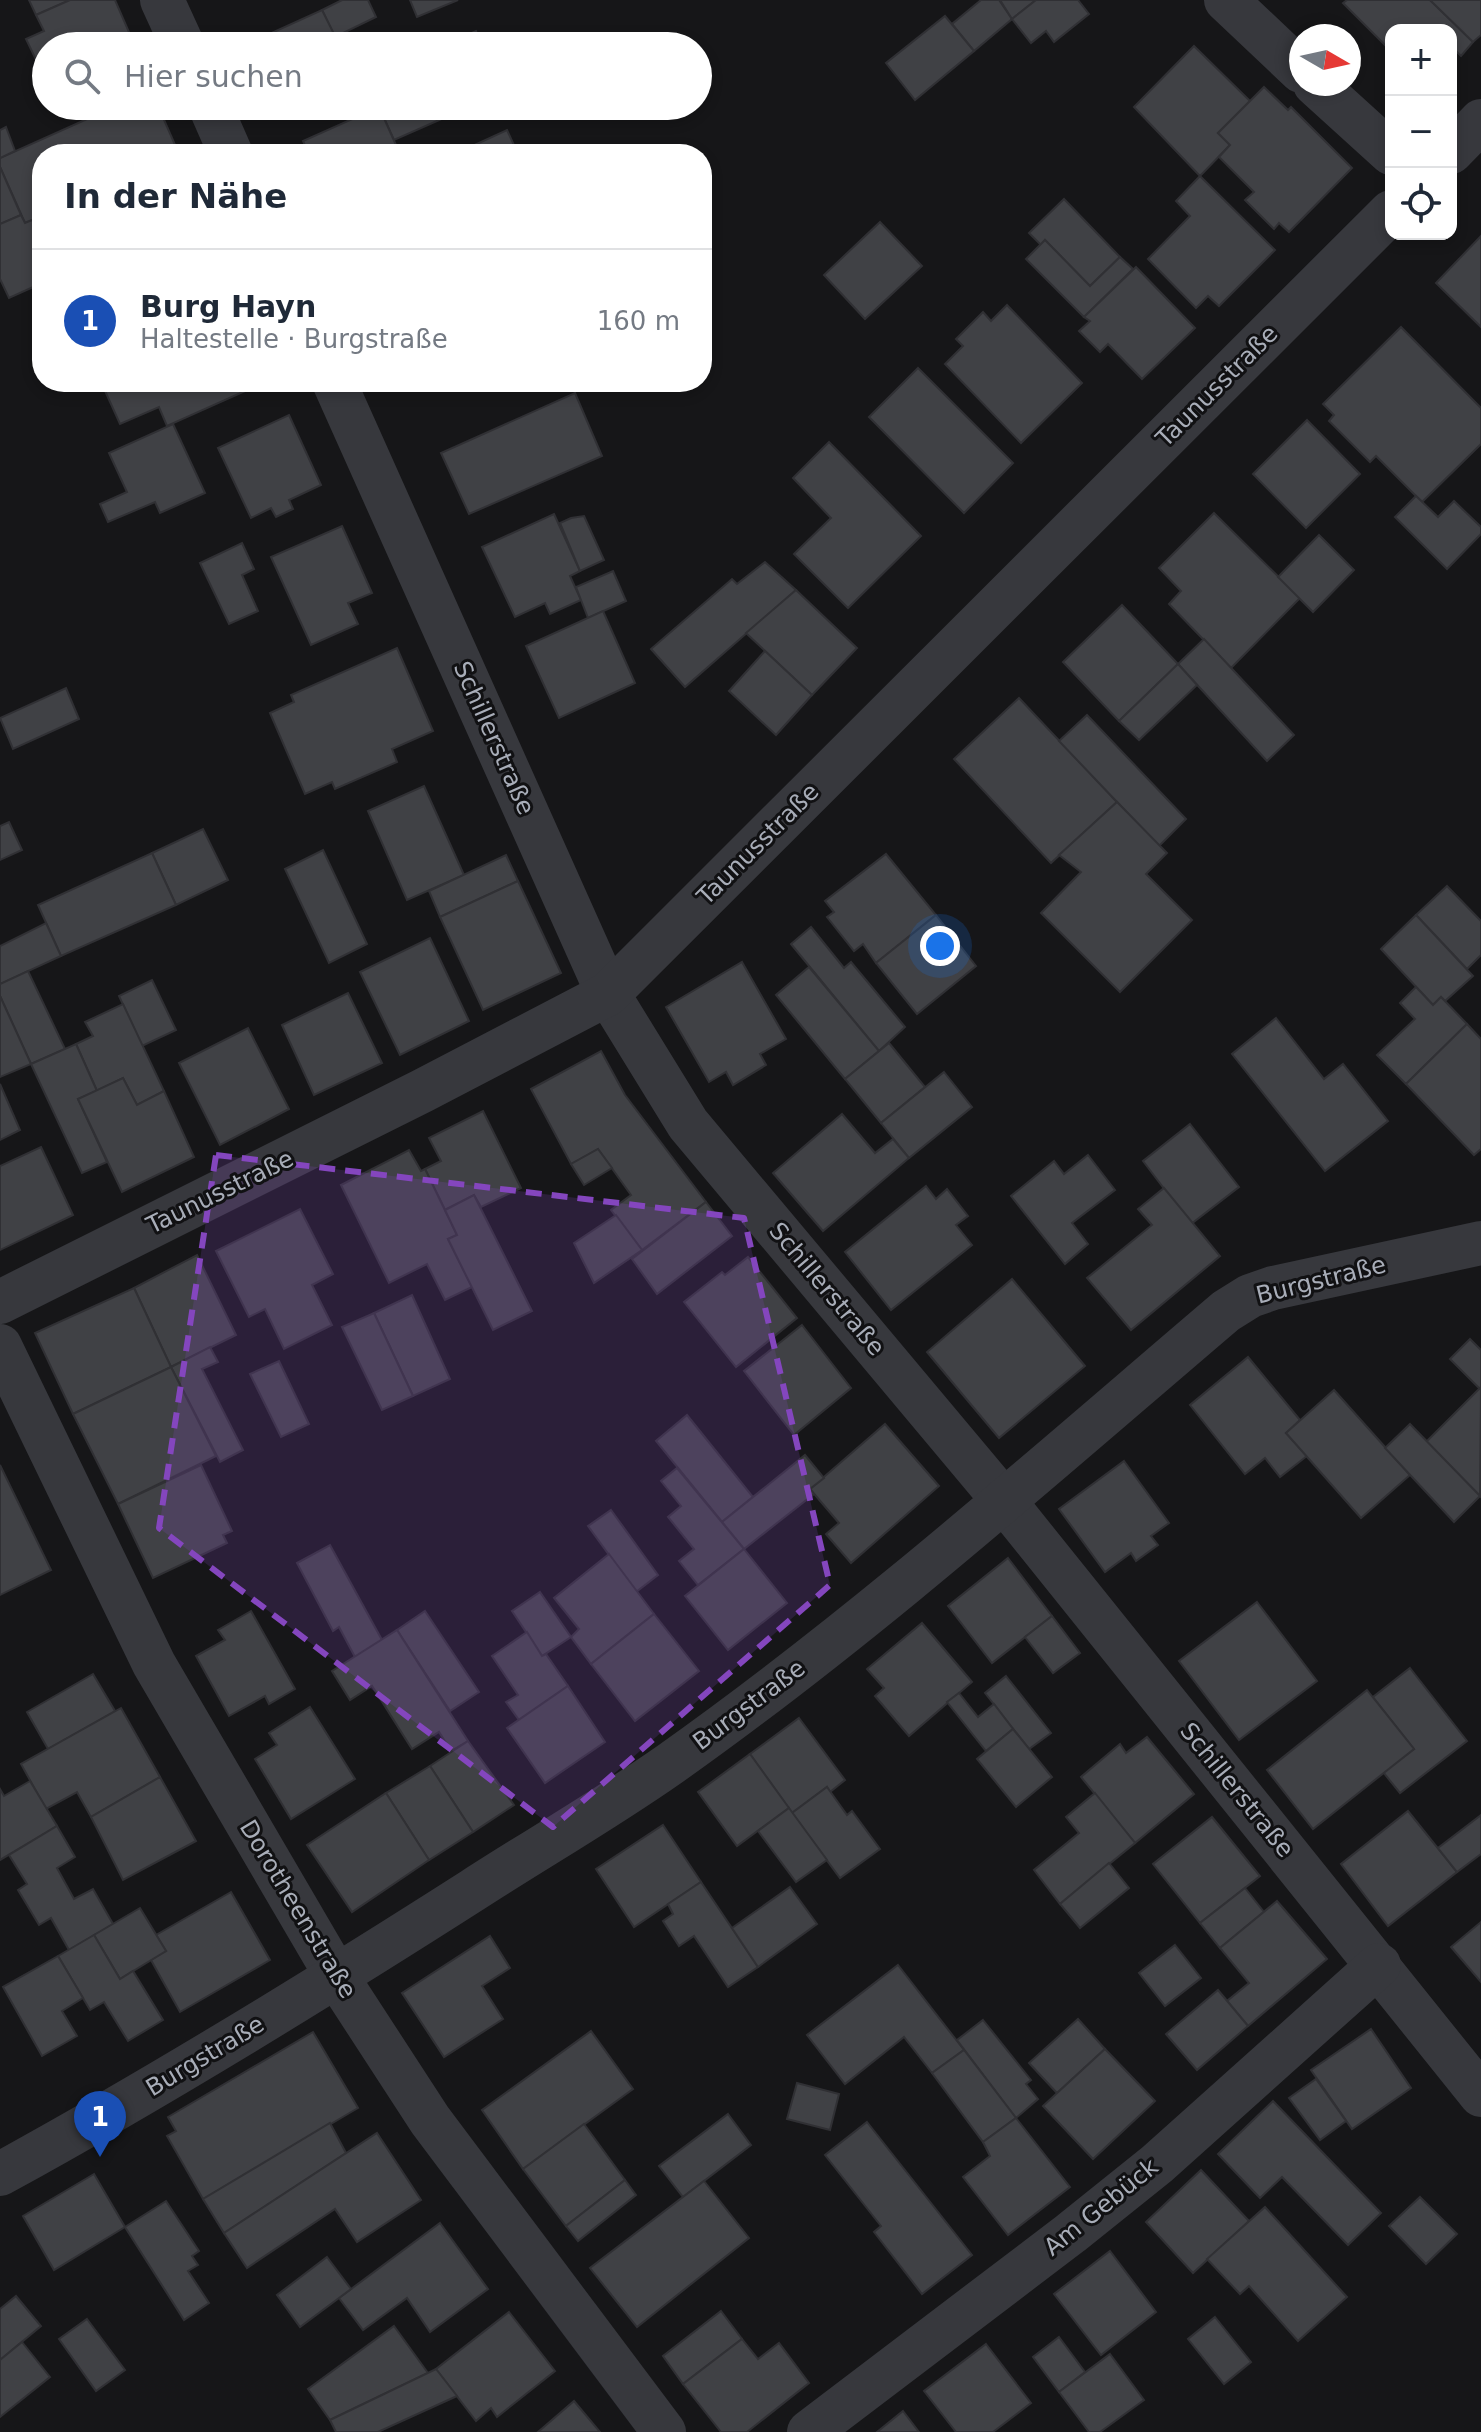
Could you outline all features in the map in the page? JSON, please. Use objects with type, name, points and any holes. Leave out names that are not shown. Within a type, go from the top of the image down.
[{"type":"street","points":[[162,0],[177,32]]},
{"type":"street","points":[[1226,0],[1289,60]]},
{"type":"street","points":[[1328,96],[1385,148]]},
{"type":"street","points":[[216,120],[227,144]]},
{"type":"street","points":[[1457,146],[1481,121]]},
{"type":"street","name":"Taunusstraße","points":[[0,1302],[422,1091],[608,994],[1385,218]]},
{"type":"street","name":"Schillerstraße","points":[[338,392],[608,994],[688,1124],[1004,1501],[1481,2095]]},
{"type":"street","name":"Burgstraße","points":[[0,2174],[97,2121],[337,1977],[668,1765],[835,1641],[1226,1311],[1250,1296],[1273,1288],[1481,1243]]},
{"type":"street","name":"Dorotheenstraße","points":[[0,1346],[154,1664],[337,1977],[430,2120],[664,2432]]},
{"type":"street","name":"Am Gebück","points":[[809,2432],[1157,2164],[1379,1965]]},
{"type":"highlighted area","points":[[216,1155],[744,1218],[830,1585],[553,1827],[159,1528]]},
{"type":"building","points":[[29,0],[70,0],[36,15]]},
{"type":"building","points":[[70,0],[115,0],[129,32],[42,32],[44,31],[36,15]]},
{"type":"building","points":[[342,0],[368,0],[376,17],[345,32],[333,32],[322,10]]},
{"type":"building","points":[[410,0],[458,0],[417,17]]},
{"type":"building","points":[[981,0],[999,0],[1012,19],[974,51],[952,24]]},
{"type":"building","points":[[1000,0],[1036,0],[1012,19]]},
{"type":"building","points":[[1036,0],[1078,0],[1089,14],[1054,42],[1046,31],[1031,43],[1012,19]]},
{"type":"building","points":[[1347,0],[1430,0],[1455,24],[1385,24],[1385,45],[1343,3]]},
{"type":"building","points":[[1430,0],[1481,0],[1481,35],[1473,42]]},
{"type":"building","points":[[322,10],[333,32],[274,32]]},
{"type":"building","points":[[945,16],[974,51],[915,100],[886,63]]},
{"type":"building","points":[[1457,26],[1473,42],[1461,56],[1457,52]]},
{"type":"building","points":[[32,36],[32,51],[26,39]]},
{"type":"building","points":[[1194,46],[1250,101],[1218,133],[1230,145],[1200,176],[1134,107]]},
{"type":"building","points":[[1264,87],[1288,110],[1291,107],[1352,168],[1289,232],[1279,223],[1274,229],[1245,200],[1254,192],[1219,157],[1230,145],[1218,133]]},
{"type":"building","points":[[85,120],[164,120],[175,144],[32,144],[32,220],[25,223],[0,167],[0,158]]},
{"type":"building","points":[[350,120],[385,120],[396,144],[304,144],[303,141]]},
{"type":"building","points":[[385,120],[439,120],[394,140]]},
{"type":"building","points":[[6,127],[15,151],[0,158],[0,130]]},
{"type":"building","points":[[507,130],[513,144],[477,144]]},
{"type":"building","points":[[0,167],[21,215],[0,224]]},
{"type":"building","points":[[1200,176],[1275,250],[1219,306],[1208,296],[1196,308],[1148,259],[1190,216],[1176,201]]},
{"type":"building","points":[[1064,199],[1120,257],[1090,286],[1045,240],[1041,245],[1029,233]]},
{"type":"building","points":[[21,215],[25,223],[32,220],[32,288],[9,298],[0,279],[0,224]]},
{"type":"building","points":[[880,222],[922,266],[865,319],[824,275]]},
{"type":"building","points":[[1481,236],[1481,327],[1436,283]]},
{"type":"building","points":[[1045,240],[1090,286],[1120,257],[1133,269],[1084,317],[1026,259]]},
{"type":"building","points":[[1136,267],[1195,328],[1142,379],[1108,344],[1100,352],[1079,331],[1090,321],[1084,317]]},
{"type":"building","points":[[1007,305],[1082,383],[1021,443],[945,364],[963,346],[956,339],[983,312],[991,321]]},
{"type":"building","points":[[1401,327],[1481,408],[1481,444],[1422,502],[1376,456],[1370,462],[1329,421],[1334,415],[1323,404]]},
{"type":"building","points":[[918,368],[1013,463],[964,513],[869,417]]},
{"type":"building","points":[[106,392],[243,392],[167,426],[159,407],[120,424]]},
{"type":"building","points":[[575,393],[602,456],[469,514],[441,453]]},
{"type":"building","points":[[289,415],[321,485],[289,500],[293,509],[276,517],[271,508],[251,518],[218,448]]},
{"type":"building","points":[[1307,420],[1360,474],[1306,528],[1253,474]]},
{"type":"building","points":[[173,424],[205,493],[160,513],[155,502],[108,522],[100,504],[127,492],[109,453]]},
{"type":"building","points":[[829,442],[921,536],[848,608],[794,554],[831,518],[793,478]]},
{"type":"building","points":[[1416,496],[1438,517],[1454,501],[1481,527],[1481,534],[1447,569],[1395,517]]},
{"type":"building","points":[[1214,513],[1300,598],[1231,668],[1169,604],[1181,591],[1159,568]]},
{"type":"building","points":[[554,514],[580,571],[570,576],[581,600],[550,614],[545,603],[515,617],[482,547]]},
{"type":"building","points":[[584,516],[604,560],[580,571],[560,523]]},
{"type":"building","points":[[342,526],[372,593],[348,603],[358,624],[311,645],[271,557]]},
{"type":"building","points":[[1319,535],[1354,570],[1313,612],[1278,577]]},
{"type":"building","points":[[242,543],[254,569],[242,575],[258,611],[229,624],[200,563]]},
{"type":"building","points":[[765,562],[796,590],[685,687],[651,649],[732,579],[737,584]]},
{"type":"building","points":[[613,571],[626,601],[588,618],[576,587]]},
{"type":"building","points":[[796,590],[857,648],[812,695],[746,633]]},
{"type":"building","points":[[1122,605],[1178,664],[1119,721],[1063,662]]},
{"type":"building","points":[[603,611],[635,683],[559,718],[526,646]]},
{"type":"building","points":[[1204,639],[1294,735],[1267,761],[1178,664]]},
{"type":"building","points":[[397,648],[433,731],[392,749],[397,762],[335,789],[332,782],[305,794],[270,713],[294,702],[291,695]]},
{"type":"building","points":[[765,651],[812,695],[776,735],[729,691]]},
{"type":"building","points":[[1178,664],[1197,685],[1139,740],[1119,721]]},
{"type":"building","points":[[66,688],[79,719],[13,749],[0,718]]},
{"type":"building","points":[[1019,698],[1117,802],[1051,863],[954,759]]},
{"type":"building","points":[[1087,715],[1186,819],[1159,846],[1059,741]]},
{"type":"building","points":[[424,786],[464,875],[407,900],[368,811]]},
{"type":"building","points":[[1117,802],[1167,853],[1146,874],[1192,920],[1120,992],[1041,913],[1081,872],[1059,855]]},
{"type":"building","points":[[9,822],[22,850],[0,860],[0,826]]},
{"type":"building","points":[[203,829],[228,880],[176,905],[152,853]]},
{"type":"building","points":[[323,850],[367,944],[329,963],[285,869]]},
{"type":"building","points":[[152,853],[176,905],[61,956],[38,905]]},
{"type":"building","points":[[886,854],[936,915],[876,963],[863,944],[854,951],[827,917],[834,912],[825,901]]},
{"type":"building","points":[[506,855],[518,881],[440,917],[429,891]]},
{"type":"building","points":[[518,881],[561,973],[483,1010],[440,917]]},
{"type":"building","points":[[1447,886],[1481,921],[1481,955],[1467,969],[1416,915]]},
{"type":"building","points":[[936,915],[976,966],[917,1014],[876,963]]},
{"type":"building","points":[[1416,915],[1473,976],[1445,1001],[1441,997],[1433,1005],[1381,949]]},
{"type":"building","points":[[46,923],[61,956],[0,984],[0,946]]},
{"type":"building","points":[[811,927],[844,968],[851,962],[905,1027],[879,1051],[791,944]]},
{"type":"building","points":[[430,938],[469,1021],[400,1055],[360,972]]},
{"type":"building","points":[[742,962],[786,1039],[760,1054],[766,1065],[733,1085],[726,1072],[709,1082],[666,1007]]},
{"type":"building","points":[[809,967],[879,1051],[845,1079],[776,995]]},
{"type":"building","points":[[28,971],[65,1049],[31,1064],[0,996],[0,984]]},
{"type":"building","points":[[152,980],[176,1030],[142,1046],[119,996]]},
{"type":"building","points":[[1416,987],[1433,1005],[1441,997],[1467,1024],[1406,1084],[1377,1055],[1415,1019],[1400,1003]]},
{"type":"building","points":[[348,993],[382,1063],[314,1095],[282,1025]]},
{"type":"building","points":[[0,996],[31,1064],[0,1077]]},
{"type":"building","points":[[123,1004],[164,1091],[137,1105],[123,1078],[97,1091],[76,1044],[93,1036],[85,1022]]},
{"type":"building","points":[[1276,1018],[1324,1079],[1343,1064],[1388,1121],[1325,1171],[1232,1054]]},
{"type":"building","points":[[1467,1024],[1481,1039],[1481,1149],[1474,1155],[1406,1084]]},
{"type":"building","points":[[248,1028],[289,1109],[220,1145],[179,1063]]},
{"type":"building","points":[[889,1043],[925,1087],[881,1123],[845,1079]]},
{"type":"building","points":[[76,1044],[97,1091],[78,1099],[107,1162],[82,1173],[31,1064]]},
{"type":"building","points":[[601,1051],[625,1095],[706,1202],[642,1250],[611,1210],[631,1195],[598,1149],[571,1164],[531,1089]]},
{"type":"building","points":[[944,1072],[972,1107],[909,1158],[881,1123]]},
{"type":"building","points":[[123,1078],[137,1105],[164,1091],[194,1157],[122,1192],[78,1099]]},
{"type":"building","points":[[0,1084],[20,1130],[0,1140]]},
{"type":"building","points":[[483,1111],[521,1188],[481,1207],[474,1195],[445,1210],[425,1169],[441,1161],[429,1138]]},
{"type":"building","points":[[842,1114],[875,1153],[893,1139],[909,1158],[823,1231],[773,1173]]},
{"type":"building","points":[[1190,1124],[1239,1187],[1191,1224],[1143,1161]]},
{"type":"building","points":[[41,1147],[73,1215],[0,1250],[0,1166]]},
{"type":"building","points":[[598,1149],[612,1168],[584,1185],[571,1164]]},
{"type":"building","points":[[409,1150],[421,1171],[425,1169],[457,1235],[448,1239],[472,1287],[445,1300],[427,1264],[389,1283],[341,1185]]},
{"type":"building","points":[[1088,1155],[1115,1190],[1072,1223],[1088,1244],[1065,1264],[1011,1196],[1054,1161],[1064,1174]]},
{"type":"building","points":[[926,1186],[936,1199],[947,1189],[968,1216],[956,1225],[972,1245],[891,1310],[845,1252]]},
{"type":"building","points":[[1164,1188],[1220,1256],[1131,1330],[1087,1278],[1152,1225],[1138,1209]]},
{"type":"building","points":[[474,1195],[532,1311],[493,1330],[448,1239],[457,1235],[445,1210]]},
{"type":"building","points":[[706,1202],[732,1236],[657,1294],[632,1259]]},
{"type":"building","points":[[300,1209],[333,1274],[312,1285],[332,1325],[284,1349],[265,1309],[249,1317],[216,1251]]},
{"type":"building","points":[[616,1215],[642,1250],[594,1283],[574,1243]]},
{"type":"building","points":[[197,1255],[236,1335],[171,1367],[134,1288]]},
{"type":"building","points":[[748,1257],[797,1318],[736,1367],[684,1302],[722,1272],[725,1275]]},
{"type":"building","points":[[1012,1279],[1085,1366],[999,1438],[927,1352]]},
{"type":"building","points":[[134,1288],[171,1367],[73,1414],[35,1333]]},
{"type":"building","points":[[412,1295],[450,1379],[413,1396],[374,1313]]},
{"type":"building","points":[[374,1313],[413,1396],[382,1410],[342,1327]]},
{"type":"building","points":[[802,1325],[851,1388],[794,1435],[744,1371]]},
{"type":"building","points":[[1470,1339],[1481,1350],[1481,1390],[1450,1359]]},
{"type":"building","points":[[210,1347],[218,1362],[202,1369],[243,1450],[220,1462],[171,1367]]},
{"type":"building","points":[[1248,1357],[1300,1420],[1286,1433],[1307,1456],[1280,1477],[1265,1458],[1245,1474],[1190,1405]]},
{"type":"building","points":[[279,1361],[309,1424],[281,1437],[250,1374]]},
{"type":"building","points":[[171,1367],[216,1456],[118,1504],[73,1414]]},
{"type":"building","points":[[1334,1390],[1410,1475],[1361,1518],[1286,1433]]},
{"type":"building","points":[[1481,1390],[1480,1496],[1426,1442]]},
{"type":"building","points":[[687,1415],[753,1497],[722,1522],[656,1441]]},
{"type":"building","points":[[885,1424],[939,1486],[851,1563],[826,1534],[839,1523],[810,1489]]},
{"type":"building","points":[[1410,1424],[1480,1496],[1454,1522],[1385,1448]]},
{"type":"building","points":[[805,1455],[824,1478],[810,1489],[814,1494],[744,1549],[722,1522]]},
{"type":"building","points":[[1124,1461],[1169,1523],[1151,1536],[1158,1545],[1136,1561],[1131,1553],[1105,1572],[1059,1509]]},
{"type":"building","points":[[0,1465],[51,1570],[0,1595]]},
{"type":"building","points":[[201,1465],[232,1531],[223,1535],[227,1543],[153,1578],[118,1504]]},
{"type":"building","points":[[677,1468],[744,1549],[698,1585],[679,1561],[694,1549],[668,1517],[681,1506],[661,1481]]},
{"type":"building","points":[[611,1510],[658,1575],[636,1592],[588,1526]]},
{"type":"building","points":[[330,1545],[382,1640],[355,1657],[339,1627],[333,1631],[297,1563]]},
{"type":"building","points":[[744,1549],[787,1603],[728,1650],[685,1596]]},
{"type":"building","points":[[609,1554],[654,1614],[591,1664],[571,1637],[579,1629],[554,1598]]},
{"type":"building","points":[[1008,1558],[1052,1616],[992,1663],[948,1606]]},
{"type":"building","points":[[540,1592],[571,1637],[542,1656],[512,1611]]},
{"type":"building","points":[[1257,1602],[1317,1681],[1239,1740],[1179,1661]]},
{"type":"building","points":[[251,1611],[295,1689],[269,1704],[265,1696],[229,1716],[196,1656],[225,1640],[218,1630]]},
{"type":"building","points":[[425,1611],[479,1692],[450,1711],[397,1630]]},
{"type":"building","points":[[654,1614],[699,1671],[635,1721],[591,1664]]},
{"type":"building","points":[[1052,1616],[1080,1653],[1053,1673],[1025,1637]]},
{"type":"building","points":[[922,1623],[972,1682],[909,1736],[875,1696],[884,1688],[867,1669]]},
{"type":"building","points":[[397,1630],[468,1741],[451,1751],[439,1732],[412,1749],[372,1686],[350,1700],[332,1671]]},
{"type":"building","points":[[527,1632],[542,1656],[546,1654],[568,1686],[519,1720],[506,1702],[518,1695],[492,1656]]},
{"type":"building","points":[[1410,1668],[1467,1741],[1400,1793],[1383,1772],[1414,1749],[1373,1697]]},
{"type":"building","points":[[93,1674],[115,1711],[48,1749],[27,1712]]},
{"type":"building","points":[[1006,1676],[1051,1733],[1029,1749],[985,1693]]},
{"type":"building","points":[[568,1686],[605,1742],[545,1783],[507,1728]]},
{"type":"building","points":[[1367,1690],[1414,1749],[1313,1829],[1267,1770]]},
{"type":"building","points":[[959,1693],[978,1717],[994,1704],[1013,1729],[986,1751],[947,1702]]},
{"type":"building","points":[[310,1707],[355,1779],[291,1819],[255,1759],[277,1745],[269,1733]]},
{"type":"building","points":[[121,1708],[160,1777],[91,1817],[77,1792],[46,1809],[21,1764]]},
{"type":"building","points":[[799,1718],[845,1780],[830,1792],[827,1787],[792,1813],[750,1754]]},
{"type":"building","points":[[1013,1729],[1052,1777],[1016,1807],[977,1759]]},
{"type":"building","points":[[1147,1737],[1194,1794],[1135,1843],[1081,1777],[1120,1744],[1126,1753]]},
{"type":"building","points":[[468,1741],[514,1805],[473,1832],[430,1766]]},
{"type":"building","points":[[750,1754],[789,1808],[737,1846],[698,1792]]},
{"type":"building","points":[[430,1766],[473,1832],[429,1860],[386,1793]]},
{"type":"building","points":[[160,1777],[196,1841],[123,1880],[91,1817]]},
{"type":"building","points":[[30,1781],[57,1826],[0,1860],[0,1789],[4,1796]]},
{"type":"building","points":[[827,1787],[847,1815],[852,1811],[880,1849],[840,1878],[792,1813]]},
{"type":"building","points":[[386,1793],[429,1860],[352,1912],[307,1845]]},
{"type":"building","points":[[1095,1793],[1135,1843],[1060,1904],[1034,1870],[1079,1833],[1066,1817]]},
{"type":"building","points":[[789,1808],[827,1860],[796,1882],[758,1831]]},
{"type":"building","points":[[1408,1811],[1457,1872],[1388,1926],[1341,1864]]},
{"type":"building","points":[[1481,1815],[1481,1854],[1457,1872],[1438,1848]]},
{"type":"building","points":[[1212,1817],[1260,1876],[1200,1923],[1153,1864]]},
{"type":"building","points":[[663,1825],[701,1882],[634,1927],[596,1869]]},
{"type":"building","points":[[57,1826],[75,1857],[57,1868],[74,1899],[93,1889],[113,1924],[69,1950],[51,1918],[39,1925],[18,1890],[27,1884],[9,1855]]},
{"type":"building","points":[[1109,1863],[1129,1888],[1080,1928],[1060,1904]]},
{"type":"building","points":[[701,1882],[758,1967],[728,1987],[694,1936],[679,1946],[663,1921],[673,1914],[668,1904]]},
{"type":"building","points":[[790,1887],[817,1924],[758,1967],[732,1928]]},
{"type":"building","points":[[1245,1888],[1264,1912],[1220,1948],[1200,1923]]},
{"type":"building","points":[[231,1892],[270,1960],[180,2012],[151,1960],[166,1951],[156,1935]]},
{"type":"building","points":[[1277,1901],[1327,1959],[1248,2026],[1227,2001],[1249,1983],[1220,1948]]},
{"type":"building","points":[[140,1908],[166,1951],[120,1979],[94,1935]]},
{"type":"building","points":[[1481,1922],[1481,1982],[1451,1947]]},
{"type":"building","points":[[94,1935],[120,1979],[133,1971],[163,2020],[128,2041],[104,2002],[90,2010],[58,1956]]},
{"type":"building","points":[[490,1936],[510,1968],[482,1986],[503,2019],[444,2057],[402,1993]]},
{"type":"building","points":[[1175,1945],[1201,1978],[1165,2006],[1139,1973]]},
{"type":"building","points":[[58,1956],[83,1998],[62,2011],[77,2036],[42,2056],[3,1987]]},
{"type":"building","points":[[898,1965],[964,2050],[932,2073],[904,2037],[845,2084],[807,2035]]},
{"type":"building","points":[[1218,1990],[1248,2026],[1197,2070],[1166,2034]]},
{"type":"building","points":[[1078,2019],[1105,2049],[1057,2093],[1029,2063]]},
{"type":"building","points":[[983,2020],[1031,2080],[1026,2084],[1038,2099],[1016,2118],[957,2040]]},
{"type":"building","points":[[1371,2029],[1411,2088],[1352,2129],[1311,2070]]},
{"type":"building","points":[[591,2031],[633,2089],[523,2169],[482,2110]]},
{"type":"building","points":[[313,2032],[358,2108],[203,2199],[167,2136],[176,2131],[168,2117]]},
{"type":"building","points":[[1105,2049],[1155,2101],[1093,2159],[1043,2106]]},
{"type":"building","points":[[964,2050],[1016,2118],[983,2142],[932,2073]]},
{"type":"building","points":[[1316,2079],[1346,2121],[1320,2140],[1289,2098]]},
{"type":"building","points":[[797,2083],[839,2094],[830,2130],[787,2119]]},
{"type":"building","points":[[1273,2101],[1381,2213],[1348,2245],[1282,2177],[1260,2198],[1218,2154]]},
{"type":"building","points":[[728,2114],[751,2145],[683,2197],[659,2166]]},
{"type":"building","points":[[1016,2118],[1070,2187],[1008,2235],[963,2177],[990,2156],[983,2142]]},
{"type":"building","points":[[867,2122],[972,2255],[922,2294],[874,2232],[881,2226],[825,2155]]},
{"type":"building","points":[[330,2123],[346,2153],[224,2233],[203,2199]]},
{"type":"building","points":[[584,2124],[625,2180],[566,2226],[523,2169]]},
{"type":"building","points":[[377,2133],[421,2200],[357,2242],[335,2209],[247,2268],[224,2233]]},
{"type":"building","points":[[1201,2170],[1249,2221],[1193,2273],[1146,2222]]},
{"type":"building","points":[[94,2174],[125,2227],[54,2270],[23,2216]]},
{"type":"building","points":[[625,2180],[636,2195],[578,2241],[566,2226]]},
{"type":"building","points":[[704,2181],[749,2238],[637,2327],[590,2268]]},
{"type":"building","points":[[1420,2197],[1457,2234],[1426,2264],[1389,2226]]},
{"type":"building","points":[[166,2201],[199,2251],[192,2256],[198,2265],[188,2271],[209,2303],[184,2320],[125,2227]]},
{"type":"building","points":[[1265,2207],[1347,2297],[1298,2341],[1249,2286],[1240,2294],[1207,2259]]},
{"type":"building","points":[[440,2223],[488,2289],[430,2332],[407,2298],[363,2330],[339,2298]]},
{"type":"building","points":[[1110,2251],[1156,2312],[1101,2355],[1054,2294]]},
{"type":"building","points":[[327,2257],[351,2289],[300,2327],[277,2295]]},
{"type":"building","points":[[16,2296],[41,2326],[0,2360],[0,2309]]},
{"type":"building","points":[[721,2311],[742,2339],[683,2384],[663,2356]]},
{"type":"building","points":[[509,2312],[555,2371],[497,2417],[491,2408],[476,2421],[436,2369]]},
{"type":"building","points":[[1215,2317],[1251,2362],[1224,2384],[1188,2339]]},
{"type":"building","points":[[87,2319],[125,2370],[96,2391],[59,2339]]},
{"type":"building","points":[[394,2326],[428,2373],[330,2420],[308,2389]]},
{"type":"building","points":[[1059,2337],[1085,2372],[1059,2392],[1033,2357]]},
{"type":"building","points":[[742,2339],[758,2359],[779,2343],[809,2383],[747,2432],[721,2432],[683,2384]]},
{"type":"building","points":[[22,2342],[50,2377],[0,2417],[0,2360]]},
{"type":"building","points":[[986,2344],[1031,2403],[993,2432],[956,2432],[924,2391]]},
{"type":"building","points":[[1110,2354],[1144,2400],[1100,2432],[1089,2432],[1059,2392]]},
{"type":"building","points":[[436,2369],[457,2396],[378,2432],[336,2432],[330,2420]]},
{"type":"building","points":[[574,2401],[600,2432],[538,2432]]},
{"type":"building","points":[[903,2411],[919,2432],[877,2432]]},
{"type":"place","name":"Burg Hayn","points":[[100,2157]]}]
